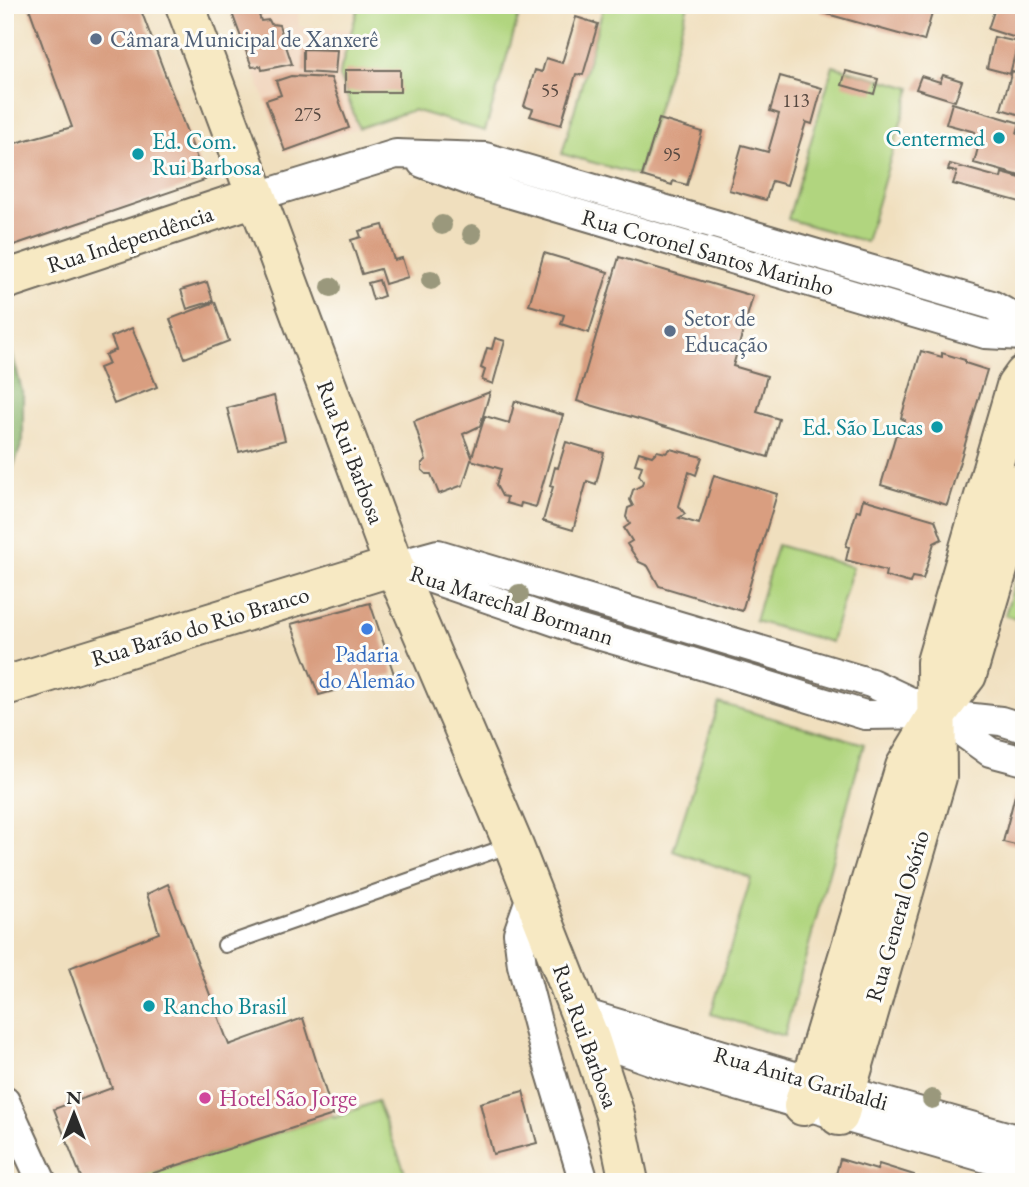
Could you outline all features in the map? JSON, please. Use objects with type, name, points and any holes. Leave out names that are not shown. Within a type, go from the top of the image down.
[{"type":"street","name":"Rua Rui Barbosa","points":[[185,5],[394,566],[513,844],[585,1025],[615,1115],[629,1182]]},
{"type":"street","name":"Rua Coronel Santos Marinho","points":[[396,153],[478,184],[985,334],[1024,336]]},
{"type":"street","name":"Rua Coronel Santos Marinho","points":[[256,197],[396,153],[485,157],[992,305],[1024,323]]},
{"type":"street","name":"Rua Independência","points":[[5,280],[256,197]]},
{"type":"street","points":[[639,231],[646,204]]},
{"type":"street","points":[[831,288],[839,260]]},
{"type":"street","points":[[937,714],[936,662],[981,569],[1014,472],[1016,386],[1024,375]]},
{"type":"street","name":"Rua Marechal Bormann","points":[[394,566],[438,554],[871,682],[937,714],[990,751],[1024,761]]},
{"type":"street","name":"Rua Marechal Bormann","points":[[394,566],[578,629],[865,715],[937,714],[1001,721],[1024,728]]},
{"type":"street","name":"Rua Barão do Rio Branco","points":[[5,686],[394,566]]},
{"type":"street","points":[[578,629],[588,599]]},
{"type":"street","points":[[678,658],[687,628]]},
{"type":"street","points":[[772,687],[781,656]]},
{"type":"street","name":"Rua General Osório","points":[[825,1099],[895,860],[905,767],[937,714]]},
{"type":"street","name":"Rua Rui Barbosa","points":[[532,893],[518,933],[522,965],[584,1182]]},
{"type":"street","name":"Rua Anita Garibaldi","points":[[585,1025],[825,1099],[1022,1164]]},
{"type":"street","points":[[5,1101],[42,1182]]},
{"type":"lane","points":[[225,945],[513,844]]},
{"type":"shaded area","points":[[298,6],[299,27],[352,30],[339,75],[359,128],[285,152],[235,22]]},
{"type":"green space","points":[[359,5],[522,5],[485,131],[413,110],[359,128],[339,75]]},
{"type":"green space","points":[[604,5],[688,5],[638,175],[562,154]]},
{"type":"green space","points":[[833,66],[911,88],[866,242],[788,219]]},
{"type":"green space","points":[[8,337],[23,395],[23,440],[5,496],[5,338]]},
{"type":"green space","points":[[777,545],[853,567],[831,642],[755,621]]},
{"type":"green space","points":[[1024,552],[1024,621],[1005,615]]},
{"type":"green space","points":[[719,703],[864,744],[784,1036],[711,1014],[751,878],[673,851]]},
{"type":"green space","points":[[377,1101],[409,1182],[126,1182],[333,1115],[334,1118]]},
{"type":"building","points":[[28,5],[139,5],[205,180],[5,248],[5,146],[72,127]]},
{"type":"building","points":[[229,5],[292,5],[259,15],[261,21],[269,20],[271,24],[279,25],[292,64],[262,70],[261,66],[252,67]]},
{"type":"building","points":[[822,5],[914,5],[933,10],[924,41],[820,12]]},
{"type":"building","points":[[996,5],[1024,5],[1016,38],[988,29]]},
{"type":"building","points":[[576,17],[598,24],[583,75],[576,74],[561,125],[530,116],[533,109],[524,106],[535,70],[542,72],[546,58],[562,63]]},
{"type":"building","points":[[994,37],[1018,42],[1010,74],[987,68]]},
{"type":"building","points":[[303,49],[337,50],[335,74],[303,72]]},
{"type":"building","points":[[345,70],[400,70],[400,92],[345,92]]},
{"type":"building","points":[[846,71],[878,79],[874,94],[842,85]]},
{"type":"building","points":[[1012,71],[1024,75],[1024,116],[1001,109]]},
{"type":"building","points":[[943,75],[962,81],[955,101],[916,89],[921,76],[940,82]]},
{"type":"building","points":[[291,76],[331,78],[349,128],[285,151],[266,100],[281,95],[276,81]]},
{"type":"building","points":[[780,76],[822,88],[812,124],[806,122],[787,185],[772,181],[766,200],[729,190],[742,145],[768,152],[779,114],[770,111]]},
{"type":"building","name":"Centermed","points":[[952,103],[1020,123],[1017,133],[1024,135],[1024,177],[974,163],[979,144],[972,142],[975,132],[946,124]]},
{"type":"building","points":[[659,119],[702,132],[687,185],[673,181],[672,185],[642,176]]},
{"type":"building","name":"Centermed","points":[[950,164],[1001,178],[1002,173],[1024,179],[1024,203],[953,184],[957,172],[948,170]]},
{"type":"building","points":[[383,225],[394,260],[402,258],[408,277],[385,284],[380,269],[362,274],[351,240],[361,237],[359,231]]},
{"type":"building","points":[[544,253],[608,272],[589,333],[561,324],[564,315],[529,305]]},
{"type":"building","name":"Setor de Educação","points":[[619,257],[753,296],[733,366],[767,376],[757,412],[779,419],[768,457],[577,401]]},
{"type":"building","points":[[379,280],[384,296],[373,300],[368,283]]},
{"type":"building","points":[[207,282],[213,301],[187,309],[181,290]]},
{"type":"building","points":[[215,302],[229,341],[185,358],[170,319]]},
{"type":"building","points":[[132,328],[157,387],[114,404],[99,368],[109,364],[105,355],[116,350],[111,337]]},
{"type":"building","points":[[495,338],[505,341],[493,384],[482,380],[485,370],[481,368],[487,348],[492,349]]},
{"type":"building","name":"Ed. São Lucas","points":[[921,351],[942,357],[942,353],[987,370],[947,505],[881,485],[896,434],[900,435],[905,420],[901,418]]},
{"type":"building","points":[[490,392],[480,426],[463,434],[472,457],[485,416],[509,423],[515,401],[563,415],[536,507],[521,503],[520,507],[506,503],[507,497],[502,496],[496,485],[501,469],[471,460],[463,485],[439,494],[431,474],[422,470],[422,463],[426,460],[414,421]]},
{"type":"building","points":[[274,396],[285,440],[239,452],[227,408]]},
{"type":"building","points":[[566,442],[604,453],[596,484],[587,481],[573,530],[543,521],[553,487],[550,486],[555,467],[558,468]]},
{"type":"building","points":[[670,449],[702,457],[696,475],[689,472],[679,506],[685,514],[679,518],[699,524],[714,475],[777,494],[742,611],[659,586],[648,566],[639,562],[627,544],[632,541],[624,528],[630,524],[626,517],[628,508],[633,506],[630,500],[633,490],[642,485],[643,481],[639,475],[642,466],[635,464],[639,452],[652,456],[657,451],[666,453]]},
{"type":"building","points":[[863,499],[935,520],[942,539],[934,543],[923,579],[912,577],[910,583],[885,576],[886,571],[846,560],[849,547],[846,546]]},
{"type":"building","points":[[370,603],[394,674],[319,695],[291,624]]},
{"type":"building","points":[[1015,795],[1024,798],[1024,847],[1003,842]]},
{"type":"building","points":[[168,884],[229,1045],[303,1018],[333,1115],[126,1182],[83,1182],[54,1109],[112,1088],[69,968],[159,933],[147,894]]},
{"type":"building","points":[[523,1091],[537,1143],[493,1154],[480,1103]]},
{"type":"building","points":[[840,1159],[877,1170],[879,1164],[914,1175],[912,1182],[834,1182]]},
{"type":"place","name":"Câmara Municipal de Xanxerê","points":[[96,39]]},
{"type":"place","name":"Centermed","points":[[999,138]]},
{"type":"place","name":"Ed. Com. Rui Barbosa","points":[[138,154]]},
{"type":"place","name":"Setor de Educação","points":[[670,331]]},
{"type":"place","name":"Ed. São Lucas","points":[[937,427]]},
{"type":"place","name":"Padaria do Alemão","points":[[367,629]]},
{"type":"place","name":"Rancho Brasil","points":[[149,1006]]},
{"type":"place","name":"Hotel São Jorge","points":[[205,1098]]}]
